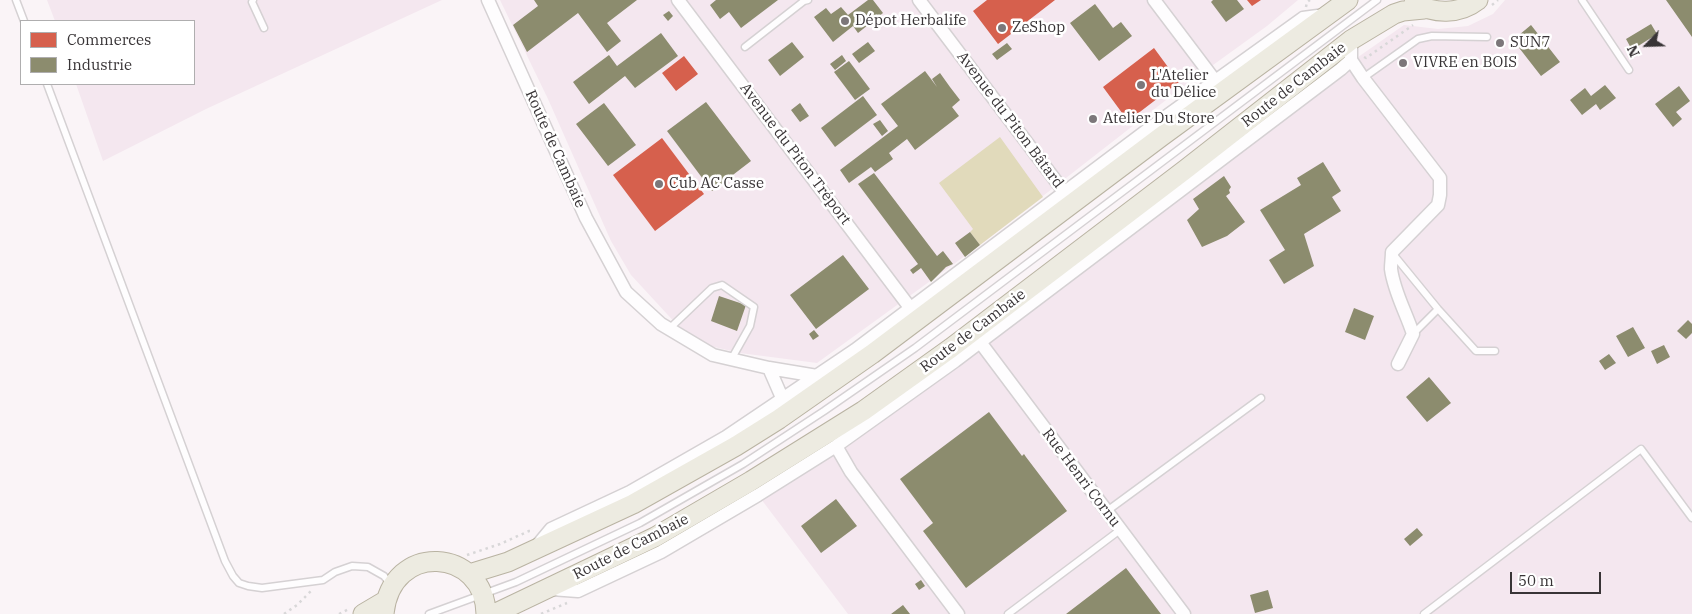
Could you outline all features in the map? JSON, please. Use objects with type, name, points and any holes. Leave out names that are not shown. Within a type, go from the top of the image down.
[{"type":"main road","points":[[469,574],[508,562],[632,504],[736,446],[816,394],[1348,0]]},
{"type":"main road","name":"Route de Cambaie","points":[[1407,0],[1424,9],[1437,12],[1462,8],[1478,0]]},
{"type":"main road","name":"Route de Cambaie","points":[[494,614],[655,537],[751,482],[864,411],[959,342],[1190,167],[1351,40],[1394,14],[1424,9]]},
{"type":"main road","points":[[358,610],[387,600],[402,574],[415,565],[430,562],[446,563],[461,568],[469,574],[483,594],[486,614]]},
{"type":"street","name":"Route de Cambaie","points":[[488,0],[590,226],[626,292],[661,324],[713,355],[769,368],[817,376]]},
{"type":"street","name":"Avenue du Piton Tréport","points":[[678,0],[911,309]]},
{"type":"street","name":"Avenue du Piton Bâtard","points":[[919,0],[1065,192]]},
{"type":"street","points":[[1154,0],[1216,82]]},
{"type":"street","points":[[533,551],[551,529],[630,492],[726,437],[783,400],[911,309],[1154,125],[1303,18],[1328,14]]},
{"type":"street","points":[[1351,40],[1351,60],[1440,178],[1438,205],[1392,252],[1391,269],[1399,299],[1413,334],[1398,364]]},
{"type":"street","points":[[548,588],[578,591],[661,552],[758,495],[836,446],[980,342],[1351,60]]},
{"type":"street","name":"Rue Henri Cornu","points":[[980,342],[1184,614]]},
{"type":"street","points":[[769,368],[783,400]]},
{"type":"street","points":[[836,446],[851,472],[958,614]]},
{"type":"lane","points":[[16,0],[24,20]]},
{"type":"lane","points":[[253,0],[252,2],[264,28]]},
{"type":"lane","points":[[745,47],[804,1],[808,0]]},
{"type":"lane","points":[[429,614],[516,582],[640,523],[743,464],[824,412],[915,348],[1377,0]]},
{"type":"lane","points":[[1582,0],[1629,70]]},
{"type":"lane","points":[[1363,78],[1418,39],[1432,36],[1487,37]]},
{"type":"lane","points":[[47,85],[232,576],[239,583],[262,588],[323,580],[335,572],[352,566],[368,568],[384,576],[387,600]]},
{"type":"lane","points":[[1392,252],[1438,309],[1476,351],[1495,351]]},
{"type":"lane","points":[[669,329],[712,288],[722,285],[754,308],[750,326],[732,358]]},
{"type":"lane","points":[[1413,334],[1438,309]]},
{"type":"lane","points":[[1107,511],[1260,398]]},
{"type":"lane","points":[[1424,614],[1641,449],[1692,518]]},
{"type":"lane","points":[[1008,614],[1120,530]]},
{"type":"path","points":[[284,614],[297,606],[323,580]]},
{"type":"path","points":[[541,614],[567,602],[578,591]]},
{"type":"path","points":[[339,614],[358,610]]},
{"type":"shaded area","points":[[47,0],[442,0],[206,109],[103,161],[76,85],[195,85],[195,20],[55,20]]},
{"type":"shaded area","points":[[500,0],[1298,0],[1267,26],[1184,86],[980,245],[817,363],[740,353],[710,346],[679,327],[631,275],[611,241],[548,99]]},
{"type":"shaded area","points":[[1505,0],[1692,0],[1692,614],[848,614],[758,495],[1404,25],[1438,29],[1468,26],[1493,14]]},
{"type":"shaded area","points":[[1000,137],[1043,197],[980,245],[970,232],[973,229],[939,183]]},
{"type":"building: Commerces","name":"ZeShop","points":[[987,0],[1055,0],[998,44],[973,11]]},
{"type":"building: Commerces","points":[[1247,0],[1261,0],[1252,6]]},
{"type":"building: Commerces","name":"L'Atelier du Délice","points":[[1154,48],[1179,82],[1128,121],[1103,87]]},
{"type":"building: Commerces","points":[[684,56],[698,74],[676,91],[662,73]]},
{"type":"building: Commerces","name":"Cub AC Casse","points":[[662,138],[704,194],[655,231],[613,175]]},
{"type":"building: Industrie","points":[[534,0],[637,0],[607,23],[621,41],[607,52],[578,13],[527,52],[513,25],[538,6]]},
{"type":"building: Industrie","points":[[716,0],[778,0],[741,28],[729,12],[720,19],[710,5]]},
{"type":"building: Industrie","name":"Dépot Herbalife","points":[[868,0],[873,0],[883,13],[858,33],[853,26],[833,42],[814,17],[826,8],[831,14],[841,7],[848,15]]},
{"type":"building: Industrie","points":[[1213,0],[1237,0],[1244,9],[1226,22],[1211,2]]},
{"type":"building: Industrie","points":[[1666,0],[1692,0],[1692,37]]},
{"type":"building: Industrie","points":[[1095,4],[1113,28],[1121,22],[1132,36],[1099,61],[1070,23]]},
{"type":"building: Industrie","points":[[669,11],[673,16],[668,21],[663,15]]},
{"type":"building: Industrie","points":[[1651,24],[1657,34],[1632,50],[1626,39]]},
{"type":"building: Industrie","points":[[1531,25],[1560,62],[1541,76],[1513,40]]},
{"type":"building: Industrie","points":[[661,33],[678,56],[635,88],[625,76],[589,104],[573,82],[609,55],[617,66]]},
{"type":"building: Industrie","points":[[792,42],[804,57],[780,76],[768,60]]},
{"type":"building: Industrie","points":[[868,42],[875,51],[859,63],[852,54]]},
{"type":"building: Industrie","points":[[1007,43],[1012,49],[997,60],[992,54]]},
{"type":"building: Industrie","points":[[842,55],[846,61],[835,70],[830,64]]},
{"type":"building: Industrie","points":[[849,61],[870,89],[855,100],[834,72]]},
{"type":"building: Industrie","points":[[925,71],[937,87],[932,79],[940,73],[960,100],[952,107],[959,116],[915,150],[907,139],[889,153],[893,159],[875,172],[871,167],[849,183],[840,170],[898,126],[881,104]]},
{"type":"building: Industrie","points":[[1605,85],[1616,98],[1600,110],[1596,104],[1582,115],[1570,100],[1585,88],[1591,96]]},
{"type":"building: Industrie","points":[[1679,86],[1690,101],[1676,112],[1682,119],[1673,127],[1655,104]]},
{"type":"building: Industrie","points":[[863,96],[877,115],[835,147],[821,128]]},
{"type":"building: Industrie","points":[[706,102],[751,161],[712,191],[667,131]]},
{"type":"building: Industrie","points":[[604,103],[636,145],[608,166],[576,124]]},
{"type":"building: Industrie","points":[[800,103],[809,116],[800,122],[791,110]]},
{"type":"building: Industrie","points":[[880,120],[888,131],[882,136],[873,124]]},
{"type":"building: Industrie","points":[[1323,162],[1341,191],[1332,197],[1341,211],[1304,234],[1314,266],[1284,284],[1269,260],[1285,250],[1260,210],[1301,185],[1297,178]]},
{"type":"building: Industrie","points":[[874,173],[937,256],[943,251],[953,264],[946,267],[931,282],[921,268],[913,274],[910,270],[918,264],[858,184]]},
{"type":"building: Industrie","points":[[1224,176],[1231,187],[1230,193],[1226,196],[1245,222],[1227,236],[1202,247],[1187,220],[1199,209],[1193,199]]},
{"type":"building: Industrie","points":[[970,232],[980,245],[965,257],[955,243]]},
{"type":"building: Industrie","points":[[843,255],[869,289],[816,329],[790,295]]},
{"type":"building: Industrie","points":[[719,296],[746,305],[737,331],[711,321]]},
{"type":"building: Industrie","points":[[1354,308],[1374,316],[1365,340],[1345,332]]},
{"type":"building: Industrie","points":[[1688,320],[1692,324],[1692,333],[1686,339],[1677,331]]},
{"type":"building: Industrie","points":[[1633,327],[1645,348],[1628,357],[1616,336]]},
{"type":"building: Industrie","points":[[814,330],[819,336],[813,340],[809,334]]},
{"type":"building: Industrie","points":[[1664,345],[1670,357],[1657,364],[1651,351]]},
{"type":"building: Industrie","points":[[1609,354],[1616,363],[1605,370],[1599,361]]},
{"type":"building: Industrie","points":[[1429,377],[1451,403],[1427,422],[1406,397]]},
{"type":"building: Industrie","points":[[989,412],[1067,511],[966,588],[923,531],[933,523],[900,479]]},
{"type":"building: Industrie","points":[[836,499],[857,526],[821,553],[801,526]]},
{"type":"building: Industrie","points":[[1417,528],[1423,535],[1410,546],[1404,539]]},
{"type":"building: Industrie","points":[[1126,568],[1161,614],[1066,614]]},
{"type":"building: Industrie","points":[[921,580],[925,586],[919,590],[915,584]]},
{"type":"building: Industrie","points":[[1268,590],[1273,608],[1255,613],[1250,595]]},
{"type":"building: Industrie","points":[[903,605],[910,614],[891,614]]},
{"type":"place","name":"Dépot Herbalife","points":[[845,21]]},
{"type":"place","name":"ZeShop","points":[[1002,28]]},
{"type":"place","name":"SUN7","points":[[1500,43]]},
{"type":"place","name":"VIVRE en BOIS","points":[[1403,63]]},
{"type":"place","name":"L'Atelier du Délice","points":[[1141,85]]},
{"type":"place","name":"Atelier Du Store","points":[[1093,119]]},
{"type":"place","name":"Cub AC Casse","points":[[659,184]]}]
